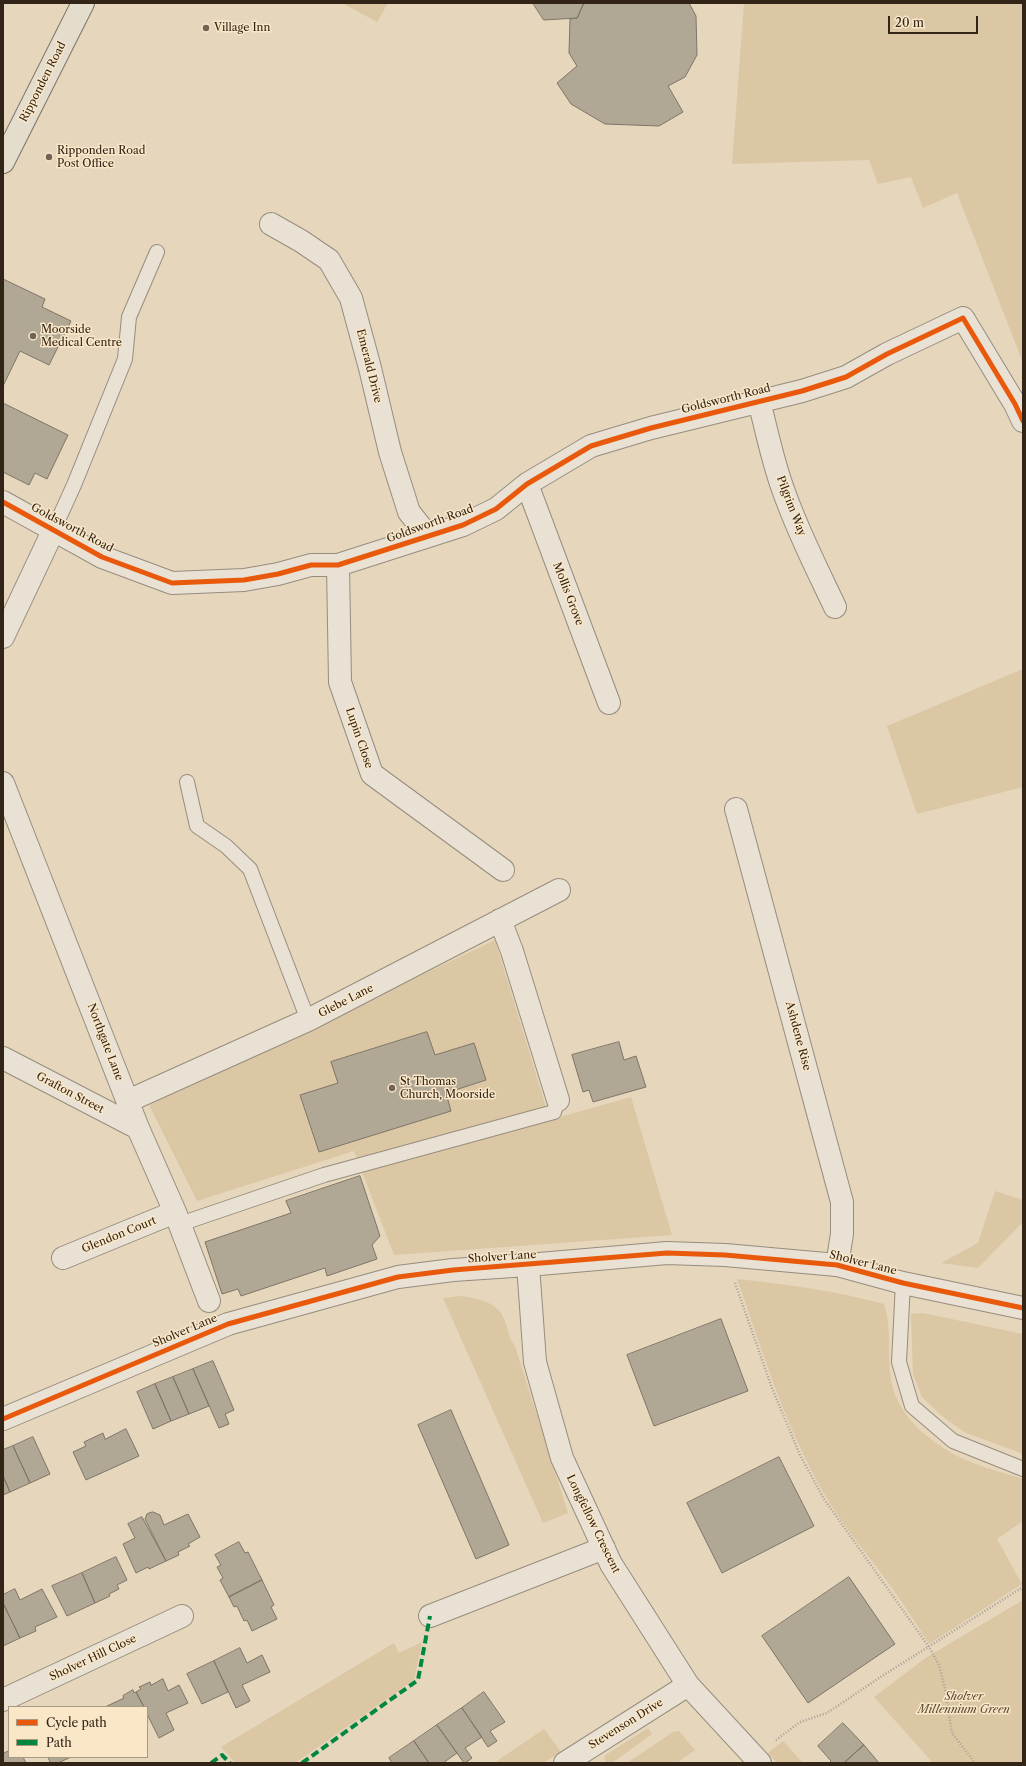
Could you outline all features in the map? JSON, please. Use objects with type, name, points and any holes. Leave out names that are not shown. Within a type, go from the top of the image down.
[{"type":"main road","name":"Ripponden Road","points":[[3,162],[83,3]]},
{"type":"street","name":"Emerald Drive","points":[[271,224],[329,260],[351,298],[370,368],[390,452],[409,512],[428,536]]},
{"type":"street","name":"Goldsworth Road","points":[[3,502],[102,557],[172,583],[244,580],[278,574],[311,565],[338,565],[463,525],[496,509],[527,484],[590,446],[651,428],[802,391],[846,377],[887,354],[963,318],[1023,421]]},
{"type":"street","name":"Pilgrim Way","points":[[759,401],[784,493],[800,532],[835,607]]},
{"type":"street","name":"Mollis Grove","points":[[527,484],[609,703]]},
{"type":"street","points":[[3,637],[54,529]]},
{"type":"street","name":"Lupin Close","points":[[338,565],[340,682],[372,774],[503,870]]},
{"type":"street","name":"Northgate Lane","points":[[3,783],[138,1128],[177,1218],[209,1300]]},
{"type":"street","name":"Ashdene Rise","points":[[736,809],[842,1202],[842,1234],[837,1265]]},
{"type":"street","name":"Glebe Lane","points":[[128,1101],[308,1020],[559,890]]},
{"type":"street","points":[[500,920],[512,951],[558,1100]]},
{"type":"street","name":"Grafton Street","points":[[3,1058],[138,1128]]},
{"type":"street","name":"Glendon Court","points":[[63,1258],[177,1218]]},
{"type":"street","name":"Sholver Lane","points":[[3,1420],[228,1324],[398,1277],[453,1270],[668,1253],[725,1255],[837,1265],[903,1283],[1023,1308]]},
{"type":"street","name":"Longfellow Crescent","points":[[528,1265],[535,1362],[562,1458],[611,1564],[688,1685],[757,1759]]},
{"type":"street","points":[[430,1616],[604,1548]]},
{"type":"street","name":"Sholver Hill Close","points":[[3,1700],[182,1616]]},
{"type":"street","name":"Stevenson Drive","points":[[565,1763],[688,1685]]},
{"type":"lane","points":[[54,529],[74,485],[125,359],[129,317],[157,252]]},
{"type":"lane","points":[[186,782],[197,826],[226,846],[250,869],[308,1020]]},
{"type":"lane","points":[[177,1218],[324,1175],[554,1112],[558,1100]]},
{"type":"lane","points":[[903,1283],[899,1362],[912,1406],[954,1441],[1023,1469]]},
{"type":"path","points":[[725,1255],[772,1388],[800,1455],[824,1499],[929,1647],[939,1665],[945,1689],[952,1733],[975,1763]]},
{"type":"path","points":[[757,1759],[800,1722],[827,1713],[879,1678],[1023,1587]]},
{"type":"green space","points":[[342,3],[388,3],[377,22]]},
{"type":"green space","points":[[744,3],[1023,3],[1023,363],[957,193],[923,208],[911,177],[878,184],[869,160],[732,164]]},
{"type":"green space","points":[[1023,669],[1023,787],[917,814],[887,726]]},
{"type":"green space","points":[[495,940],[546,1107],[546,1121],[631,1097],[672,1235],[394,1255],[354,1151],[197,1201],[149,1105]]},
{"type":"green space","points":[[995,1191],[1023,1200],[1023,1222],[978,1268],[941,1263],[978,1243]]},
{"type":"green space","points":[[737,1279],[811,1288],[884,1304],[889,1332],[889,1361],[891,1380],[901,1407],[909,1419],[930,1439],[955,1455],[975,1464],[1023,1479],[1023,1521],[997,1539],[1022,1584],[929,1644],[884,1576],[840,1519],[811,1469],[786,1416]]},
{"type":"green space","points":[[459,1296],[470,1297],[493,1305],[503,1316],[512,1342],[515,1346],[568,1513],[543,1523],[443,1298]]},
{"type":"green space","points":[[923,1313],[1023,1334],[1023,1454],[964,1432],[942,1416],[922,1397],[913,1374],[911,1314]]},
{"type":"green space","name":"Sholver Millennium Green","points":[[1023,1600],[1023,1763],[933,1763],[874,1697],[927,1657]]},
{"type":"green space","points":[[422,1642],[414,1680],[295,1763],[235,1763],[221,1747],[394,1643],[399,1653]]},
{"type":"green space","points":[[648,1728],[652,1734],[612,1763],[606,1763],[604,1756]]},
{"type":"green space","points":[[544,1729],[561,1752],[543,1763],[494,1763]]},
{"type":"green space","points":[[679,1731],[695,1750],[677,1763],[627,1763],[673,1732]]},
{"type":"green space","points":[[783,1741],[803,1763],[777,1763],[768,1753]]},
{"type":"building","points":[[533,3],[584,3],[577,18],[544,20]]},
{"type":"building","points":[[584,3],[689,3],[696,16],[697,55],[685,77],[668,86],[683,112],[659,126],[605,124],[571,104],[557,83],[577,66],[569,53],[570,19],[577,18]]},
{"type":"building","name":"Moorside Medical Centre","points":[[3,279],[45,299],[42,307],[71,321],[49,365],[20,351],[3,386]]},
{"type":"building","points":[[3,403],[68,435],[47,479],[35,473],[29,485],[3,472]]},
{"type":"building","name":"St Thomas Church, Moorside","points":[[427,1032],[435,1055],[474,1043],[486,1080],[446,1093],[451,1111],[319,1152],[300,1095],[338,1083],[331,1062]]},
{"type":"building","points":[[619,1042],[624,1060],[636,1056],[646,1087],[593,1102],[589,1090],[583,1092],[572,1055]]},
{"type":"building","points":[[360,1176],[380,1236],[372,1245],[377,1259],[327,1276],[325,1268],[241,1296],[238,1289],[222,1294],[205,1242],[291,1213],[286,1201]]},
{"type":"building","points":[[721,1319],[748,1391],[654,1426],[627,1355]]},
{"type":"building","points":[[213,1361],[234,1410],[225,1414],[229,1424],[219,1428],[193,1369]]},
{"type":"building","points":[[193,1369],[209,1406],[189,1414],[173,1377]]},
{"type":"building","points":[[173,1377],[189,1414],[171,1421],[155,1384]]},
{"type":"building","points":[[155,1384],[171,1421],[153,1429],[137,1392]]},
{"type":"building","points":[[451,1410],[509,1545],[476,1559],[418,1425]]},
{"type":"building","points":[[126,1429],[139,1456],[86,1480],[73,1452],[86,1446],[84,1442],[103,1433],[105,1439]]},
{"type":"building","points":[[33,1437],[50,1474],[30,1483],[13,1446]]},
{"type":"building","points":[[13,1446],[30,1483],[10,1492],[3,1476],[3,1450]]},
{"type":"building","points":[[779,1457],[814,1526],[722,1573],[687,1503]]},
{"type":"building","points":[[3,1476],[10,1492],[3,1495]]},
{"type":"building","points":[[153,1512],[160,1515],[164,1525],[188,1514],[200,1537],[188,1544],[190,1546],[178,1552],[179,1555],[166,1561],[145,1519],[147,1514]]},
{"type":"building","points":[[142,1517],[166,1561],[136,1573],[123,1544],[135,1538],[128,1524]]},
{"type":"building","points":[[239,1542],[245,1553],[248,1552],[262,1580],[229,1597],[220,1580],[223,1578],[217,1567],[221,1565],[215,1555]]},
{"type":"building","points":[[116,1557],[127,1580],[117,1585],[119,1589],[109,1594],[110,1596],[95,1603],[82,1573]]},
{"type":"building","points":[[82,1573],[95,1603],[67,1616],[52,1586]]},
{"type":"building","points":[[849,1577],[895,1644],[808,1703],[762,1636]]},
{"type":"building","points":[[262,1580],[274,1605],[271,1607],[277,1619],[252,1631],[247,1620],[244,1621],[237,1606],[234,1607],[229,1597]]},
{"type":"building","points":[[15,1589],[20,1600],[42,1589],[57,1617],[35,1627],[36,1631],[20,1638],[3,1603],[3,1595]]},
{"type":"building","points":[[3,1603],[20,1638],[3,1646]]},
{"type":"building","points":[[240,1648],[247,1663],[262,1655],[270,1672],[242,1685],[250,1701],[236,1708],[214,1661]]},
{"type":"building","points":[[214,1661],[228,1692],[202,1704],[187,1674]]},
{"type":"building","points":[[163,1679],[168,1691],[179,1685],[188,1703],[166,1713],[174,1730],[159,1738],[148,1716],[148,1706],[143,1706],[136,1692],[141,1689],[139,1687],[150,1682],[151,1685]]},
{"type":"building","points":[[133,1690],[134,1693],[136,1692],[143,1706],[107,1706],[124,1698],[123,1696]]},
{"type":"building","points":[[484,1692],[505,1722],[490,1731],[497,1741],[488,1747],[462,1708]]},
{"type":"building","points":[[462,1708],[482,1737],[465,1748],[472,1758],[465,1763],[437,1725]]},
{"type":"building","points":[[843,1723],[864,1745],[844,1763],[829,1763],[831,1761],[818,1746]]},
{"type":"building","points":[[437,1725],[457,1753],[443,1763],[429,1763],[414,1741]]},
{"type":"building","points":[[414,1741],[429,1763],[392,1763],[389,1758]]},
{"type":"building","points":[[864,1745],[879,1763],[844,1763]]},
{"type":"building","points":[[8,1752],[8,1758],[24,1758],[26,1763],[3,1763],[3,1754]]},
{"type":"building","points":[[48,1758],[69,1758],[58,1763],[51,1763]]},
{"type":"marked path","points":[[302,1763],[418,1680],[430,1616]]},
{"type":"marked path","points":[[211,1763],[222,1755],[230,1763]]},
{"type":"cycle path","points":[[3,502],[102,557],[172,583],[244,580],[278,574],[311,565],[338,565],[463,525],[496,509],[527,484],[591,446],[651,428],[802,391],[846,377],[887,354],[963,318],[1015,404],[1023,421]]},
{"type":"cycle path","points":[[3,1419],[228,1324],[398,1277],[453,1270],[667,1253],[725,1255],[837,1265],[903,1283],[1023,1308]]},
{"type":"place","name":"Village Inn","points":[[206,28]]},
{"type":"place","name":"Ripponden Road Post Office","points":[[49,157]]},
{"type":"place","name":"Moorside Medical Centre","points":[[33,336]]},
{"type":"place","name":"St Thomas Church, Moorside","points":[[392,1088]]}]
